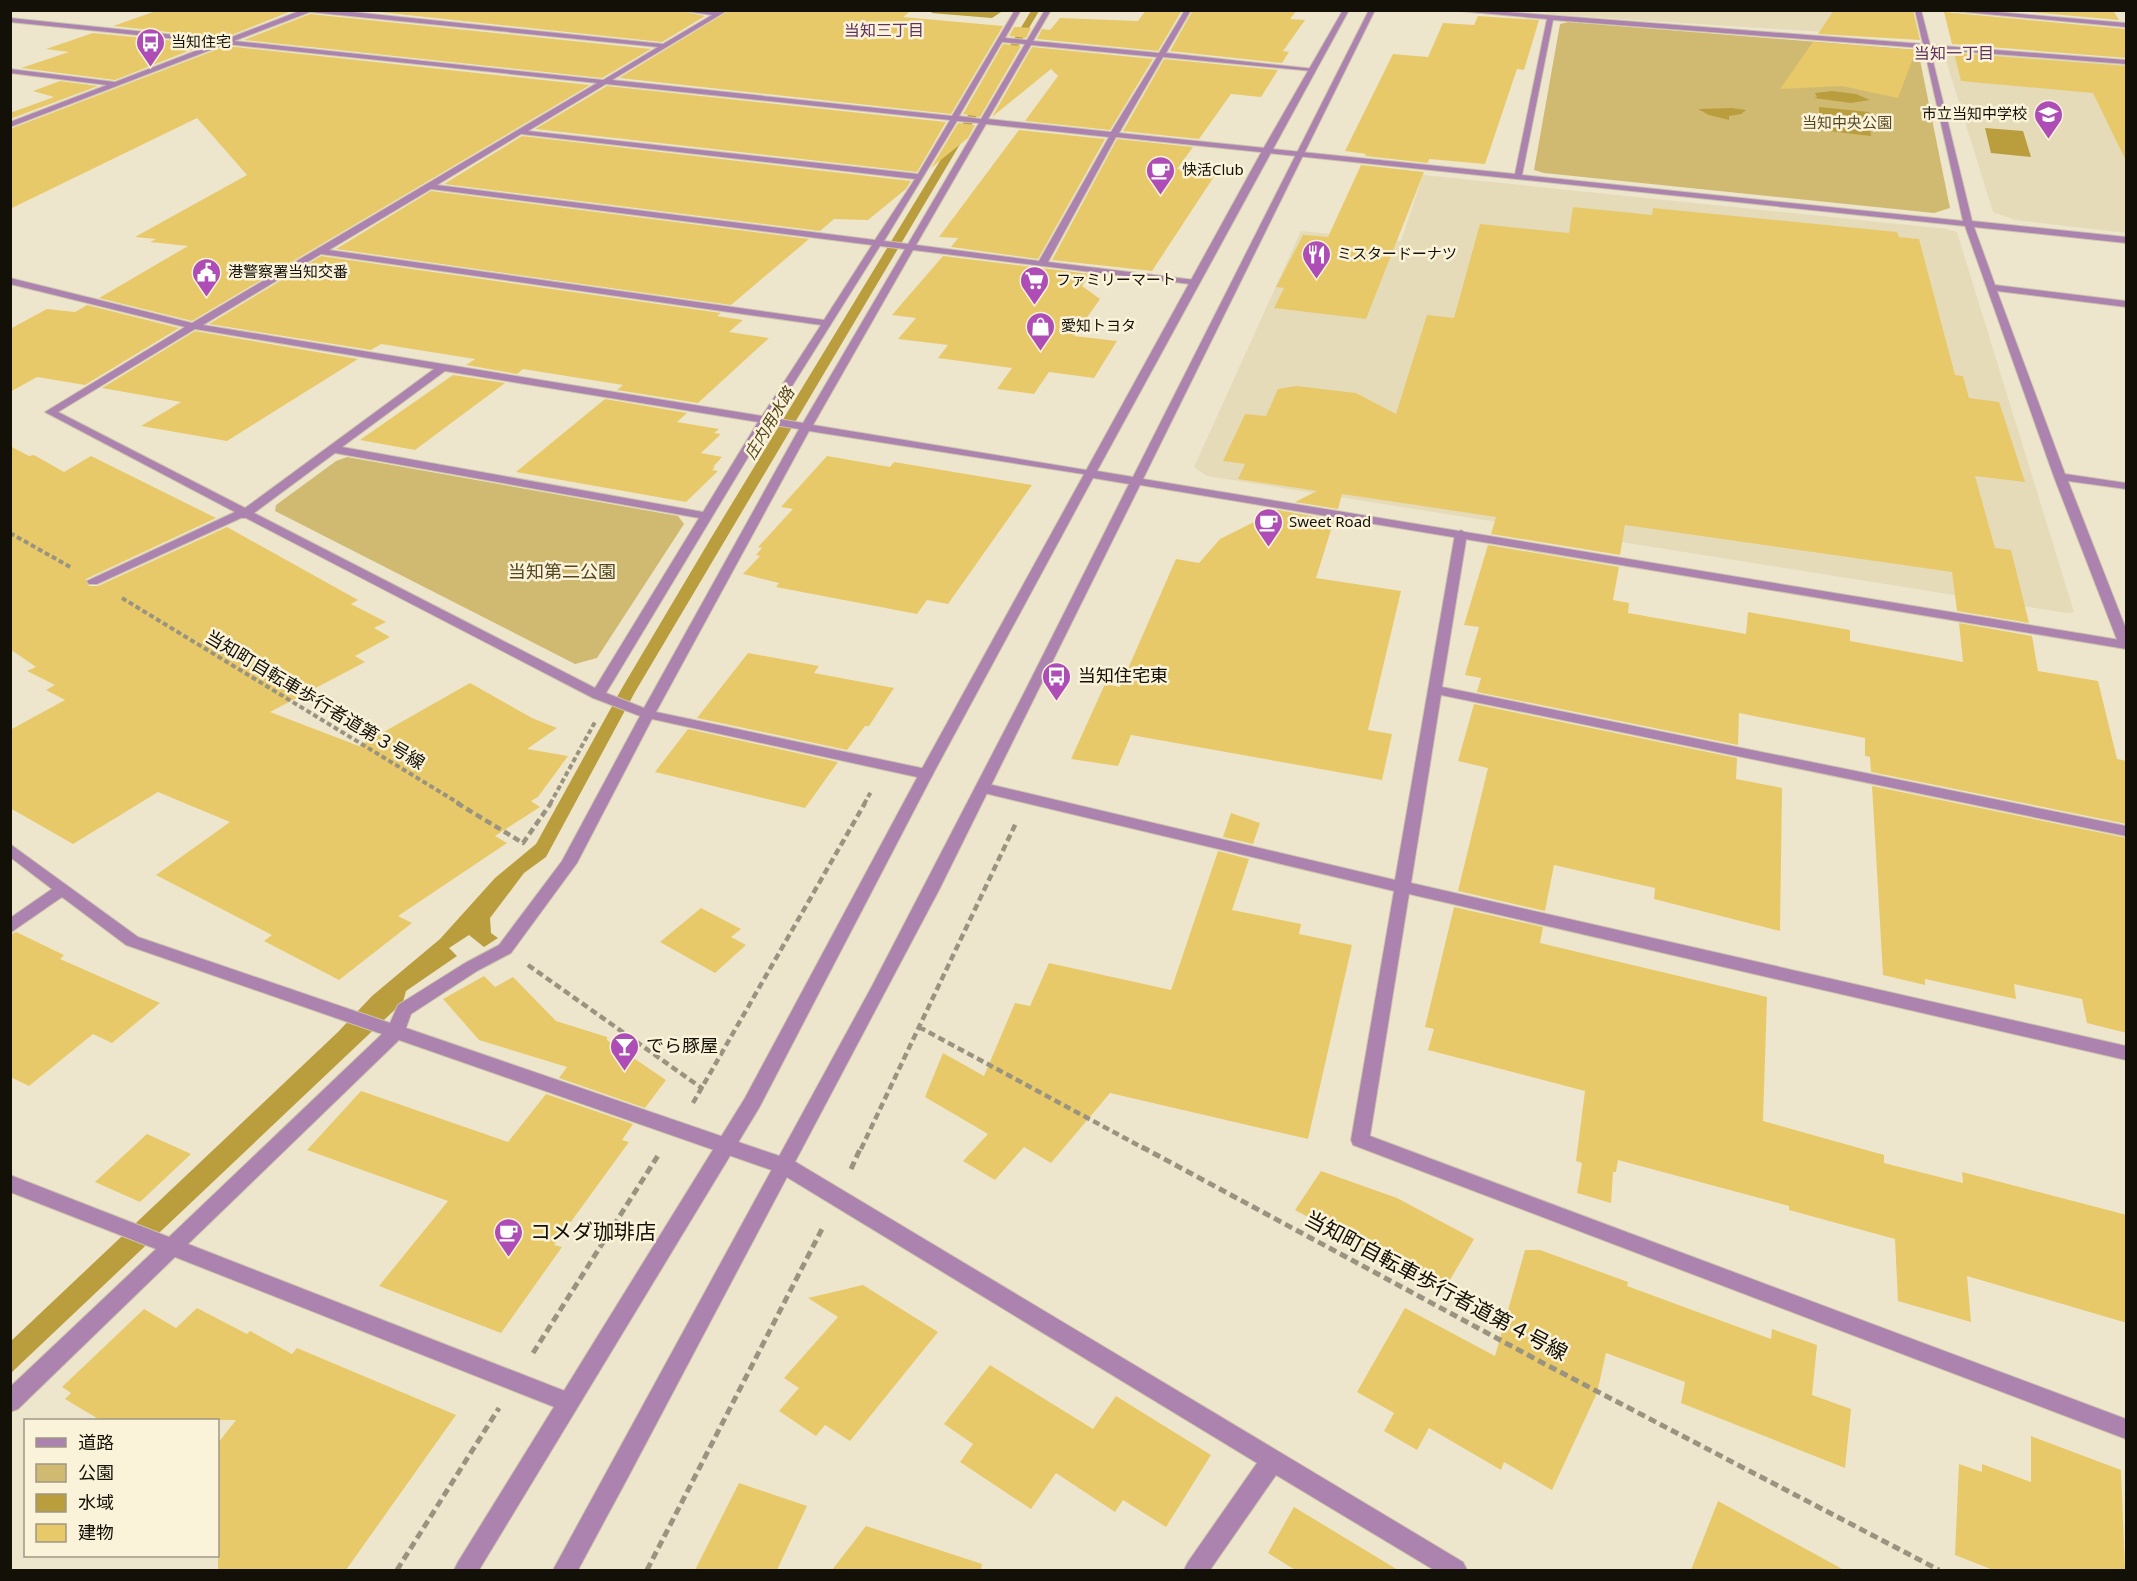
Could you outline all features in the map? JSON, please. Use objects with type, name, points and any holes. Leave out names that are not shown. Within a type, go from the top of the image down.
[{"type":"street","points":[[10,125],[310,10],[665,46]]},
{"type":"street","points":[[681,10],[722,12]]},
{"type":"street","points":[[603,697],[706,516],[771,421],[826,323],[882,244],[920,177],[957,121],[1005,40],[1018,10]]},
{"type":"street","points":[[10,1402],[166,1244],[389,1030],[404,1010],[471,967],[505,949],[569,863],[801,426],[1024,42],[1048,10]]},
{"type":"street","points":[[1042,264],[1113,136],[1188,10]]},
{"type":"street","points":[[466,1570],[752,1103],[926,774],[1092,474],[1266,151],[1346,10]]},
{"type":"street","points":[[565,1570],[787,1167],[984,788],[1297,154],[1372,10]]},
{"type":"street","points":[[1451,10],[2127,62]]},
{"type":"street","points":[[1918,10],[1968,222],[2060,477],[2127,645]]},
{"type":"street","points":[[1946,10],[2127,25]]},
{"type":"street","points":[[722,12],[50,412],[243,514],[603,697],[648,714],[926,774]]},
{"type":"street","points":[[13,21],[27,15]]},
{"type":"street","points":[[1518,177],[1550,18]]},
{"type":"street","points":[[13,21],[957,121],[1968,222],[2127,240]]},
{"type":"street","points":[[1005,40],[1312,69]]},
{"type":"street","points":[[10,71],[118,84]]},
{"type":"street","points":[[520,132],[920,177]]},
{"type":"street","points":[[428,186],[1195,283]]},
{"type":"street","points":[[318,251],[826,323]]},
{"type":"street","points":[[10,281],[192,326],[2127,645]]},
{"type":"street","points":[[1991,287],[2127,304]]},
{"type":"street","points":[[93,581],[243,514],[444,367]]},
{"type":"street","points":[[334,448],[706,516]]},
{"type":"street","points":[[2060,477],[2127,486]]},
{"type":"street","points":[[1461,534],[1360,1140],[2127,1428]]},
{"type":"street","points":[[1435,690],[2127,831]]},
{"type":"street","points":[[984,788],[1402,888],[2127,1053]]},
{"type":"street","points":[[10,849],[132,941],[787,1167],[1455,1570]]},
{"type":"street","points":[[10,927],[62,889]]},
{"type":"street","points":[[10,1184],[567,1402]]},
{"type":"street","points":[[1196,1570],[1272,1461]]},
{"type":"path","name":"当知町自転車歩行者道第３号線","points":[[10,533],[93,581],[523,843],[547,810],[603,697]]},
{"type":"path","points":[[397,1570],[675,1128],[704,1089],[886,765]]},
{"type":"path","points":[[505,949],[704,1089]]},
{"type":"path","name":"当知町自転車歩行者道第４号線","points":[[919,1027],[1552,1368],[1939,1570]]},
{"type":"shaded area","points":[[1546,10],[1909,11],[1915,38],[1545,14]]},
{"type":"shaded area","name":"市立当知中学校","points":[[1943,51],[2126,65],[2126,233],[2015,220],[1993,212]]},
{"type":"shaded area","points":[[1423,175],[1947,229],[1957,232],[2074,612],[2067,613],[1207,476],[1194,467],[1301,231],[1401,241]]},
{"type":"green space","name":"当知中央公園","points":[[1568,22],[1918,50],[1950,208],[1934,213],[1544,173],[1534,170],[1560,24]]},
{"type":"green space","name":"当知第二公園","points":[[347,457],[678,516],[684,524],[597,658],[575,664],[275,511],[276,505],[336,461]]},
{"type":"water","points":[[935,10],[1001,12],[992,18],[931,13]]},
{"type":"water","points":[[1031,11],[1039,11],[635,692],[546,857],[524,873],[490,918],[491,933],[498,938],[484,947],[469,935],[449,948],[457,956],[406,991],[403,1002],[11,1373],[11,1341],[338,1032],[372,996],[440,939],[495,878],[536,844],[622,688],[711,538]]},
{"type":"water","points":[[1832,91],[1856,94],[1870,100],[1851,103],[1814,98],[1817,97],[1815,93]]},
{"type":"water","points":[[1819,107],[1869,112],[1871,136],[1819,130]]},
{"type":"water","points":[[1698,109],[1746,110],[1741,114],[1729,116],[1729,120],[1709,115]]},
{"type":"water","points":[[1985,128],[2023,131],[2031,157],[1991,153]]},
{"type":"building","points":[[159,10],[294,10],[224,38],[113,26]]},
{"type":"building","points":[[360,10],[676,10],[705,16],[662,42]]},
{"type":"building","points":[[730,10],[912,10],[903,17],[1003,26],[951,114],[619,78]]},
{"type":"building","points":[[1146,10],[1182,10],[1158,51],[1037,39],[1042,29],[1050,30],[1060,18],[1138,21]]},
{"type":"building","points":[[1193,10],[1297,10],[1290,19],[1305,20],[1283,51],[1289,52],[1282,63],[1170,51]]},
{"type":"building","points":[[1834,10],[1913,10],[1920,40],[1818,34]]},
{"type":"building","points":[[2006,10],[2113,10],[2119,20]]},
{"type":"building","points":[[1944,12],[2125,29],[2127,58],[1952,44]]},
{"type":"building","points":[[310,14],[651,49],[602,78],[244,40]]},
{"type":"building","points":[[1478,16],[1539,20],[1524,70],[1517,69],[1485,164],[1429,159],[1428,163],[1365,156],[1366,154],[1345,151],[1393,54],[1428,57],[1443,23],[1474,25]]},
{"type":"building","points":[[1014,27],[1031,28],[1026,38],[1009,36]]},
{"type":"building","points":[[93,33],[206,44],[115,80],[21,68],[69,52],[46,49]]},
{"type":"building","points":[[1813,42],[1916,50],[1898,98],[1842,86],[1780,89]]},
{"type":"building","points":[[1003,44],[1021,46],[980,117],[963,114]]},
{"type":"building","points":[[226,46],[590,85],[192,321],[99,298],[188,246],[150,242],[156,239],[135,237],[247,175],[197,118],[10,209],[10,129]]},
{"type":"building","points":[[1032,47],[1153,59],[1110,130],[1025,121],[1058,76],[1051,69],[992,117]]},
{"type":"building","points":[[1954,53],[2127,66],[2127,163],[2093,93],[1961,81]]},
{"type":"building","points":[[1164,59],[1278,70],[1261,97],[1231,94],[1199,139],[1123,131]]},
{"type":"building","points":[[60,81],[98,86],[10,119],[10,113],[54,97],[33,91]]},
{"type":"building","points":[[607,86],[946,122],[917,172],[535,129]]},
{"type":"building","points":[[958,123],[975,125],[968,138],[931,168]]},
{"type":"building","points":[[1019,130],[1105,139],[1038,259],[951,247],[958,238],[939,237]]},
{"type":"building","points":[[522,136],[911,181],[906,189],[868,220],[834,219],[820,231],[444,184]]},
{"type":"building","points":[[1117,139],[1193,147],[1177,169],[1211,172],[1209,175],[1215,175],[1152,271],[1052,260]]},
{"type":"building","points":[[1361,165],[1424,172],[1366,319],[1274,308],[1284,288],[1276,287],[1303,235],[1328,237]]},
{"type":"building","points":[[431,191],[809,239],[731,305],[336,249]]},
{"type":"building","points":[[1573,207],[1652,215],[1653,208],[1897,232],[1899,237],[1919,239],[1955,375],[1963,376],[1969,398],[1999,402],[2025,482],[1975,476],[1995,548],[2011,550],[2029,623],[1957,611],[1952,572],[1625,525],[1620,555],[1491,534],[1496,517],[1342,494],[1338,509],[1295,502],[1317,491],[1238,479],[1245,464],[1223,461],[1245,414],[1266,416],[1278,389],[1296,386],[1356,393],[1396,414],[1427,315],[1454,318],[1480,224],[1569,233]]},
{"type":"building","points":[[321,256],[721,313],[717,316],[743,320],[729,332],[769,338],[698,403],[617,390],[623,385],[523,369],[517,374],[466,365],[475,359],[381,344],[371,350],[209,324]]},
{"type":"building","points":[[943,256],[1090,274],[1082,286],[1100,299],[1074,336],[1117,341],[1094,378],[1049,372],[1034,394],[997,389],[1012,368],[938,358],[948,345],[898,339],[916,318],[892,315]]},
{"type":"building","points":[[87,305],[179,328],[85,385],[37,377],[10,392],[10,329],[47,309],[75,312]]},
{"type":"building","points":[[195,331],[358,359],[227,441],[141,426],[181,402],[102,388]]},
{"type":"building","points":[[453,375],[505,383],[415,450],[360,440]]},
{"type":"building","points":[[605,399],[687,413],[677,422],[719,429],[714,433],[721,434],[701,453],[722,457],[712,470],[718,471],[686,502],[516,472]]},
{"type":"building","points":[[10,446],[29,456],[34,455],[64,472],[91,456],[216,518],[86,579],[89,586],[98,586],[227,527],[358,600],[351,604],[386,622],[374,628],[390,637],[355,656],[365,662],[270,712],[359,746],[470,683],[532,718],[557,728],[527,749],[568,756],[538,797],[531,801],[540,807],[495,836],[507,843],[398,916],[412,923],[339,980],[264,941],[272,935],[156,875],[230,822],[158,792],[73,844],[10,808],[10,730],[65,700],[46,690],[55,685],[27,671],[36,667],[10,649]]},
{"type":"building","points":[[827,456],[890,467],[894,462],[1032,485],[948,604],[927,600],[917,614],[776,587],[779,583],[743,574],[760,556],[756,555],[762,548],[758,547],[793,509],[781,507]]},
{"type":"building","points":[[1278,510],[1334,520],[1316,578],[1401,591],[1368,730],[1392,734],[1382,780],[1131,735],[1118,766],[1071,759],[1105,684],[1120,687],[1176,559],[1199,563],[1220,539]]},
{"type":"building","points":[[1488,545],[1619,567],[1613,600],[1629,603],[1628,613],[1746,634],[1748,612],[1850,630],[1850,641],[1963,662],[1959,623],[2032,636],[2038,671],[2098,681],[2117,759],[2127,761],[2127,824],[1871,772],[1870,757],[1865,756],[1865,738],[1739,713],[1738,745],[1477,692],[1481,678],[1465,675],[1479,627],[1464,625]]},
{"type":"building","points":[[748,653],[819,666],[814,673],[894,688],[869,726],[865,726],[847,750],[697,718]]},
{"type":"building","points":[[1474,704],[1737,758],[1736,779],[1782,788],[1780,931],[1654,899],[1655,888],[1554,865],[1545,911],[1458,891],[1488,768],[1458,761]]},
{"type":"building","points":[[688,729],[838,762],[805,808],[655,772]]},
{"type":"building","points":[[1872,786],[2127,838],[2127,1033],[2087,1023],[2082,999],[2014,984],[2016,999],[1925,979],[1925,985],[1883,975]]},
{"type":"building","points":[[1231,813],[1260,823],[1253,844],[1223,837]]},
{"type":"building","points":[[1218,851],[1249,859],[1232,910],[1301,924],[1299,934],[1352,945],[1308,1139],[1110,1093],[1051,1163],[1024,1147],[995,1180],[963,1161],[988,1134],[925,1097],[943,1053],[984,1076],[1015,1003],[1030,1006],[1049,963],[1171,990]]},
{"type":"building","points":[[1454,907],[1543,927],[1540,943],[1767,997],[1763,1121],[1884,1155],[1884,1163],[1963,1183],[1962,1172],[2127,1215],[2127,1323],[1967,1276],[1971,1322],[1898,1301],[1895,1239],[1789,1210],[1789,1206],[1618,1160],[1616,1172],[1613,1172],[1611,1203],[1577,1193],[1582,1163],[1576,1161],[1585,1091],[1428,1050],[1434,1029],[1425,1027]]},
{"type":"building","points":[[701,908],[741,929],[731,937],[746,945],[715,973],[660,942]]},
{"type":"building","points":[[16,932],[64,955],[60,959],[160,1003],[112,1043],[93,1034],[29,1086],[10,1077],[10,935]]},
{"type":"building","points":[[484,976],[495,987],[513,977],[556,1021],[607,1037],[607,1040],[666,1080],[645,1108],[559,1078],[567,1067],[479,1040],[443,999]]},
{"type":"building","points":[[361,1091],[508,1142],[546,1094],[633,1124],[622,1140],[629,1142],[554,1245],[562,1247],[501,1333],[379,1286],[448,1201],[307,1150]]},
{"type":"building","points":[[147,1134],[191,1154],[140,1202],[95,1182]]},
{"type":"building","points":[[1321,1171],[1397,1198],[1474,1239],[1444,1290],[1295,1210]]},
{"type":"building","points":[[1525,1250],[1540,1250],[1628,1282],[1627,1286],[1771,1339],[1772,1329],[1817,1345],[1812,1395],[1851,1409],[1845,1468],[1681,1403],[1685,1382],[1606,1353],[1597,1393],[1552,1490],[1504,1462],[1501,1470],[1429,1428],[1417,1450],[1384,1431],[1394,1413],[1357,1392],[1405,1308],[1495,1356]]},
{"type":"building","points":[[863,1285],[938,1332],[850,1441],[825,1425],[816,1436],[779,1411],[799,1388],[784,1378],[838,1317],[808,1298]]},
{"type":"building","points":[[197,1308],[247,1334],[250,1331],[292,1354],[297,1348],[456,1415],[346,1570],[218,1570],[219,1442],[236,1420],[98,1419],[65,1399],[71,1393],[62,1387],[144,1309],[176,1328]]},
{"type":"building","points":[[990,1365],[1093,1429],[1116,1396],[1211,1455],[1166,1527],[1123,1500],[1115,1512],[1056,1473],[1031,1509],[960,1462],[973,1444],[944,1424]]},
{"type":"building","points":[[2031,1436],[2121,1470],[2125,1570],[1993,1570],[1955,1555],[1959,1464],[1982,1472],[1982,1464],[2031,1482]]},
{"type":"building","points":[[739,1483],[807,1506],[777,1570],[695,1570]]},
{"type":"building","points":[[1718,1501],[1844,1570],[1691,1570]]},
{"type":"building","points":[[1294,1507],[1398,1570],[1295,1570],[1268,1553]]},
{"type":"building","points":[[866,1526],[982,1564],[981,1570],[832,1570]]},
{"type":"place","name":"当知住宅","points":[[150,68]]},
{"type":"place","name":"市立当知中学校","points":[[2048,140]]},
{"type":"place","name":"快活Club","points":[[1161,196]]},
{"type":"place","name":"ミスタードーナツ","points":[[1316,280]]},
{"type":"place","name":"港警察署当知交番","points":[[207,298]]},
{"type":"place","name":"ファミリーマート","points":[[1035,306]]},
{"type":"place","name":"愛知トヨタ","points":[[1040,352]]},
{"type":"place","name":"Sweet Road","points":[[1268,548]]},
{"type":"place","name":"当知住宅東","points":[[1057,702]]},
{"type":"place","name":"でら豚屋","points":[[625,1072]]},
{"type":"place","name":"コメダ珈琲店","points":[[509,1258]]},
{"type":"district","name":"当知三丁目","points":[[884,30]]},
{"type":"district","name":"当知一丁目","points":[[1954,53]]},
{"type":"water label","name":"庄内用水路","points":[[769,423]]}]
